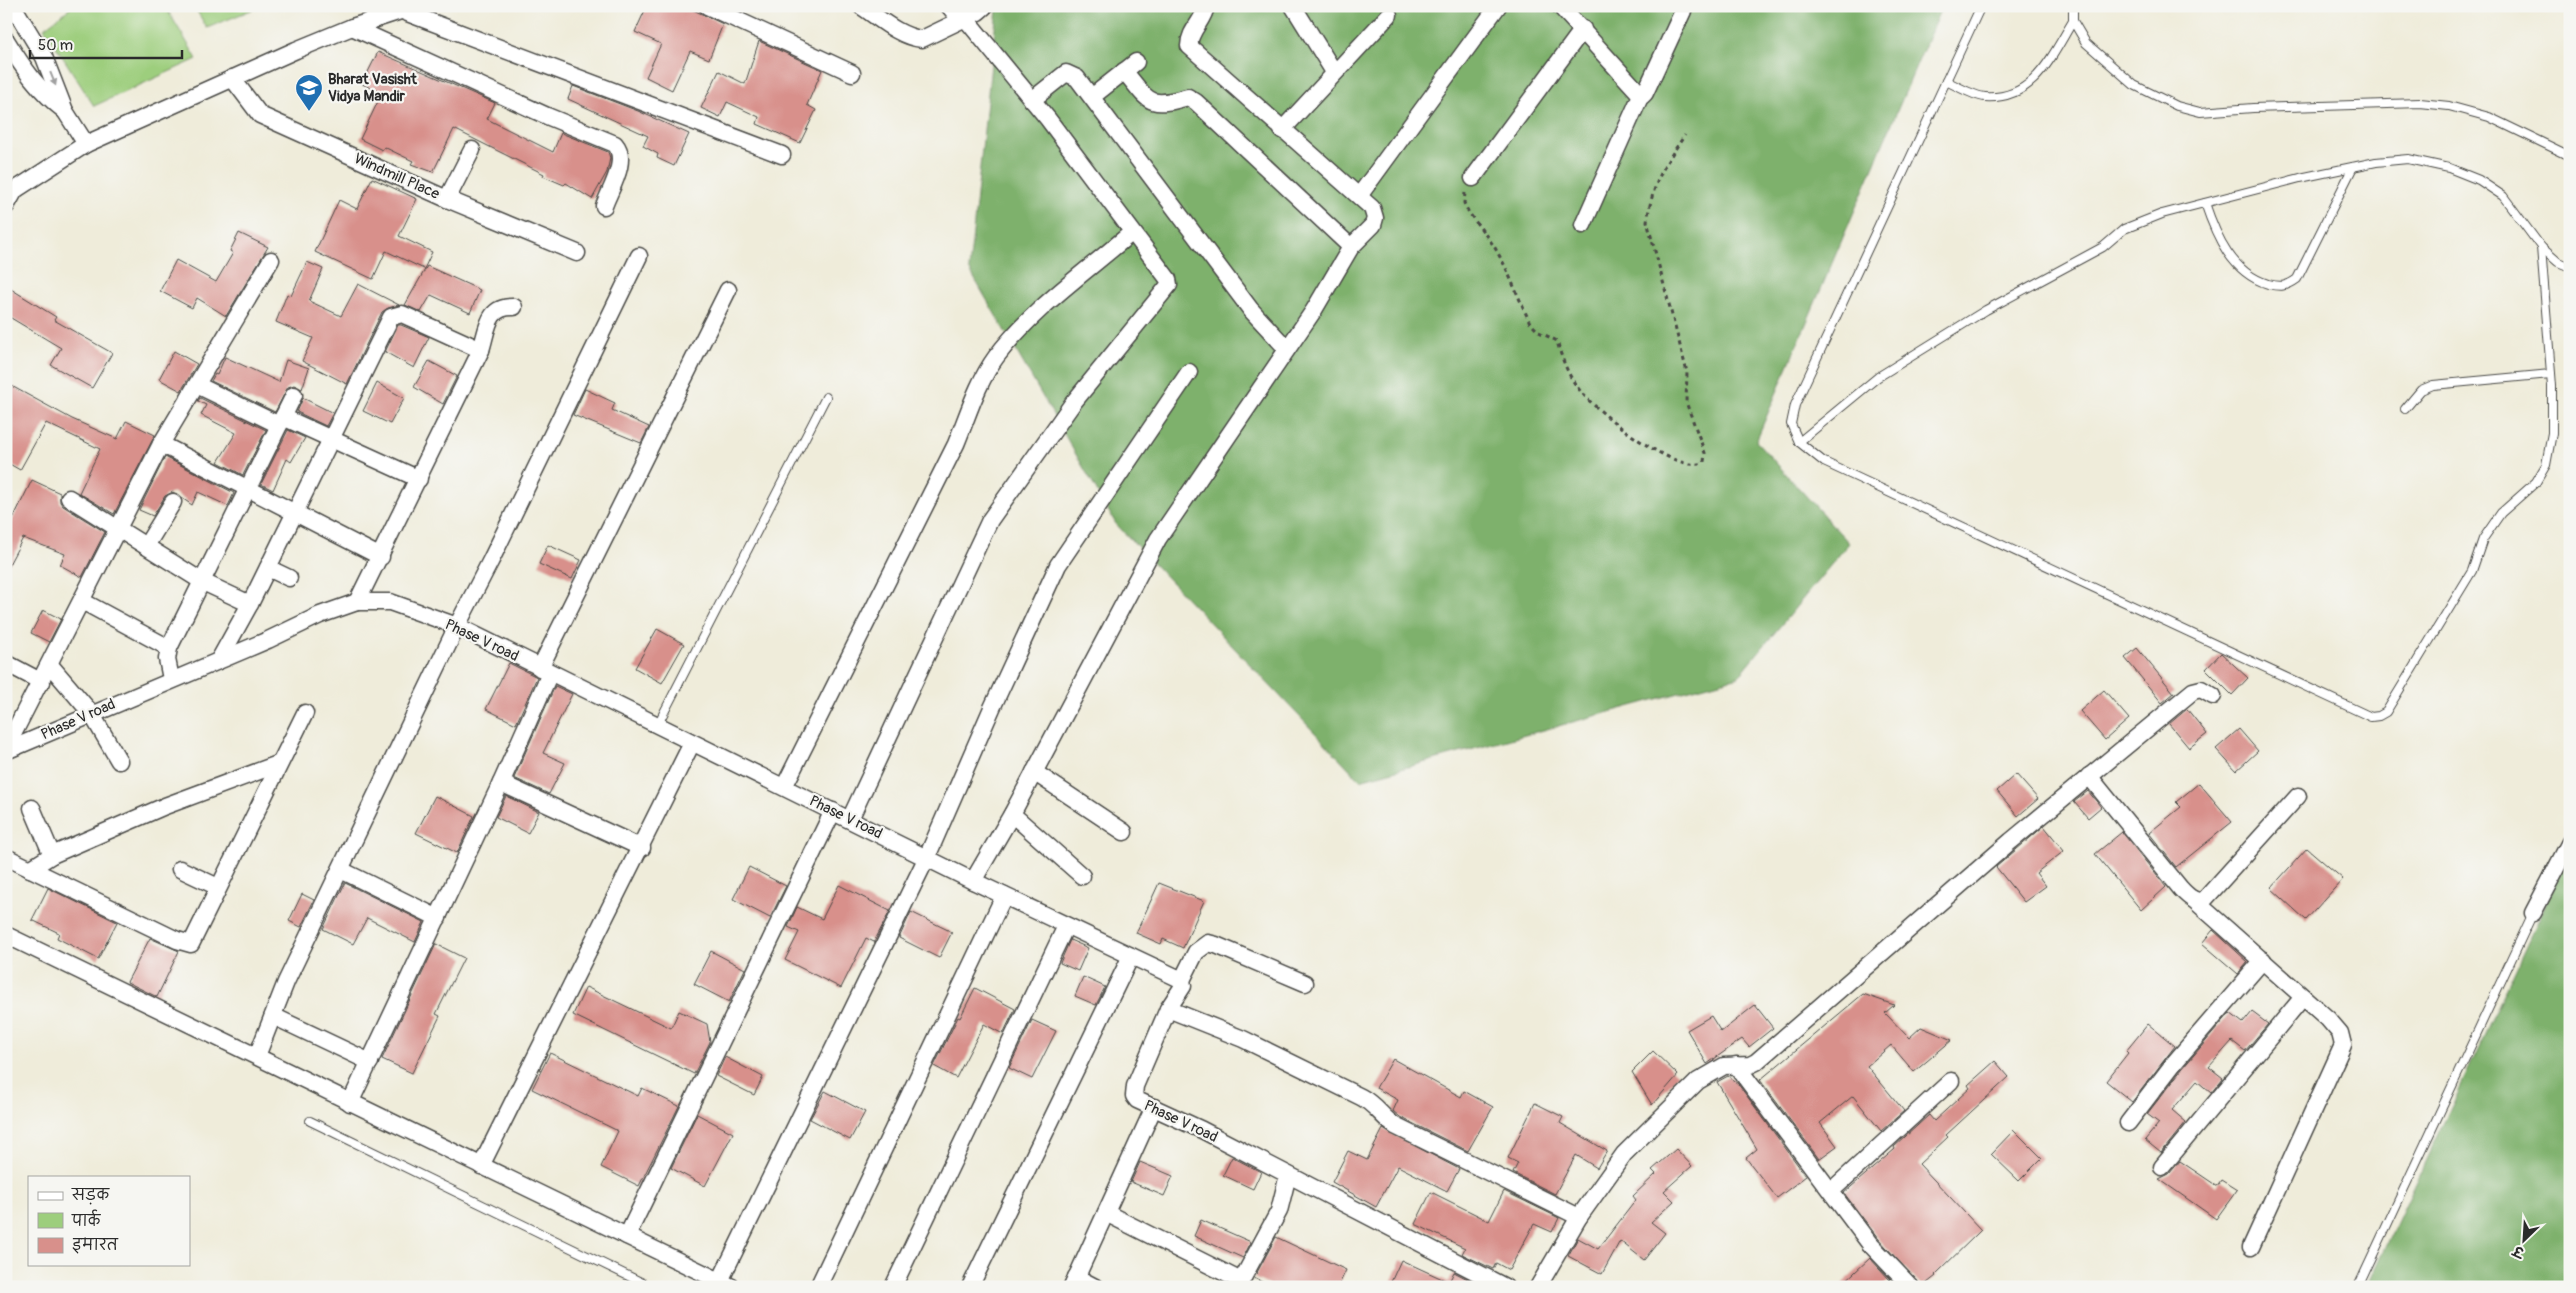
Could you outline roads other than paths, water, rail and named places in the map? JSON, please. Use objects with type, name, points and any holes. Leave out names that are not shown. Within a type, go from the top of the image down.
[{"type":"street","points":[[13,6],[44,57],[65,111],[86,144]]},
{"type":"street","points":[[707,6],[852,73]]},
{"type":"street","points":[[861,6],[913,38],[922,39],[985,6]]},
{"type":"street","points":[[850,819],[990,520],[1073,403],[1168,288],[1168,279],[1131,233],[1032,100],[963,19],[949,6]]},
{"type":"street","points":[[973,881],[1012,814],[1158,539],[1314,310],[1351,247],[1373,225],[1375,218],[1372,208],[1189,46],[1189,38],[1204,18],[1206,6]]},
{"type":"street","points":[[1293,6],[1334,72]]},
{"type":"street","points":[[1359,196],[1498,6]]},
{"type":"street","points":[[1560,6],[1583,29],[1641,96]]},
{"type":"street","points":[[6,206],[11,190],[86,144],[232,78],[352,28],[410,9],[782,154]]},
{"type":"street","points":[[1583,225],[1641,96],[1645,93],[1683,11]]},
{"type":"street","points":[[1282,130],[1334,72],[1389,16]]},
{"type":"street","points":[[352,28],[547,116],[615,144],[620,149],[620,163],[604,206]]},
{"type":"street","points":[[1473,178],[1583,29]]},
{"type":"street","points":[[6,40],[26,73],[47,98],[65,111]]},
{"type":"street","points":[[1093,96],[1130,66],[1152,101],[1164,104],[1188,97],[1196,102],[1351,247]]},
{"type":"street","points":[[1032,100],[1066,74],[1077,78],[1093,96],[1251,310],[1287,349]]},
{"type":"street","name":"Windmill Place","points":[[232,78],[260,115],[448,199],[577,253]]},
{"type":"street","points":[[448,199],[472,150]]},
{"type":"street","points":[[784,787],[956,444],[977,391],[996,357],[1035,315],[1131,233]]},
{"type":"street","points":[[257,1056],[286,982],[456,626],[491,560],[639,256]]},
{"type":"street","points":[[6,749],[42,682],[160,444],[271,260]]},
{"type":"street","points":[[350,1103],[501,783],[545,670],[728,290]]},
{"type":"street","points":[[358,602],[481,350],[494,312],[500,307],[514,307]]},
{"type":"street","points":[[219,660],[268,568],[388,321],[394,315],[402,314],[481,350]]},
{"type":"street","points":[[6,935],[726,1284],[927,857],[992,708],[1058,565],[1189,372]]},
{"type":"street","points":[[197,384],[281,421],[331,439],[419,479]]},
{"type":"street","points":[[171,679],[166,659],[169,648],[294,395]]},
{"type":"street","points":[[160,444],[381,557]]},
{"type":"street","points":[[69,498],[203,582],[250,604]]},
{"type":"street","points":[[146,546],[173,502]]},
{"type":"street","points":[[268,568],[289,578]]},
{"type":"street","points":[[82,601],[169,648]]},
{"type":"street","name":"Phase V road","points":[[6,749],[219,660],[320,615],[358,602],[390,602],[456,626],[973,881],[1182,980],[1183,986],[1168,1009],[1135,1086],[1134,1096],[1137,1100],[1288,1175],[1505,1287]]},
{"type":"street","points":[[6,663],[42,682]]},
{"type":"street","points":[[50,665],[91,713],[118,761]]},
{"type":"street","points":[[1538,1287],[1579,1217],[1624,1154],[1698,1081],[1718,1068],[1750,1065],[1756,1062],[2089,776],[2193,690],[2201,689],[2213,696]]},
{"type":"street","points":[[6,857],[190,944],[193,942],[278,764],[305,713]]},
{"type":"street","points":[[481,1166],[642,848],[692,743]]},
{"type":"street","points":[[30,869],[52,855],[165,806],[278,764]]},
{"type":"street","points":[[1034,772],[1124,832]]},
{"type":"street","points":[[2089,776],[2181,889],[2303,996],[2340,1033],[2343,1045],[2251,1247]]},
{"type":"street","points":[[501,783],[642,848]]},
{"type":"street","points":[[2193,899],[2204,900],[2298,796]]},
{"type":"street","points":[[32,808],[52,855]]},
{"type":"street","points":[[627,1236],[833,811]]},
{"type":"street","points":[[1012,814],[1082,876]]},
{"type":"street","points":[[2533,913],[2570,842]]},
{"type":"street","points":[[180,869],[218,887]]},
{"type":"street","points":[[341,870],[438,918]]},
{"type":"street","points":[[818,1287],[1004,896]]},
{"type":"street","points":[[893,1287],[1066,926]]},
{"type":"street","points":[[1182,980],[1196,952],[1208,943],[1305,983]]},
{"type":"street","points":[[970,1287],[1131,956]]},
{"type":"street","points":[[2128,1123],[2174,1063],[2262,960]]},
{"type":"street","points":[[2162,1167],[2303,996]]},
{"type":"street","points":[[1168,1009],[1243,1039],[1361,1097],[1373,1105],[1378,1114],[1395,1126],[1579,1217]]},
{"type":"street","points":[[273,1016],[370,1062]]},
{"type":"street","points":[[1736,1065],[1795,1147],[1831,1191],[1870,1244],[1911,1287]]},
{"type":"street","points":[[1831,1191],[1951,1081]]},
{"type":"street","points":[[1095,1287],[1074,1282],[1154,1107]]},
{"type":"street","points":[[1106,1213],[1239,1284],[1279,1211],[1288,1175]]},
{"type":"lane","points":[[1981,6],[1795,405],[1791,424],[1799,442],[1824,462],[2371,717],[2379,716],[2386,712],[2472,571],[2483,539],[2496,520],[2536,482],[2546,464],[2552,434],[2551,374],[2541,247]]},
{"type":"lane","points":[[2073,6],[2073,21],[2086,44],[2134,86],[2177,106],[2200,112],[2253,108],[2420,103],[2449,106],[2489,117],[2570,156]]},
{"type":"lane","points":[[1946,81],[1984,97],[2015,94],[2040,75],[2073,21]]},
{"type":"lane","points":[[1799,442],[1878,377],[1986,310],[2103,247],[2124,229],[2162,214],[2353,167],[2376,162],[2408,160],[2449,168],[2478,180],[2503,196],[2541,247],[2558,262],[2570,267]]},
{"type":"lane","points":[[2205,203],[2212,226],[2225,249],[2242,270],[2258,280],[2279,287],[2288,286],[2297,279],[2353,167]]},
{"type":"lane","points":[[2405,409],[2422,390],[2433,385],[2551,374]]},
{"type":"lane","points":[[657,726],[826,397]]},
{"type":"lane","points":[[2358,1287],[2533,913]]},
{"type":"lane","points":[[310,1121],[651,1287]]},
{"type":"place","name":"Bharat Vasisht Vidya Mandir","points":[[309,112]]}]
